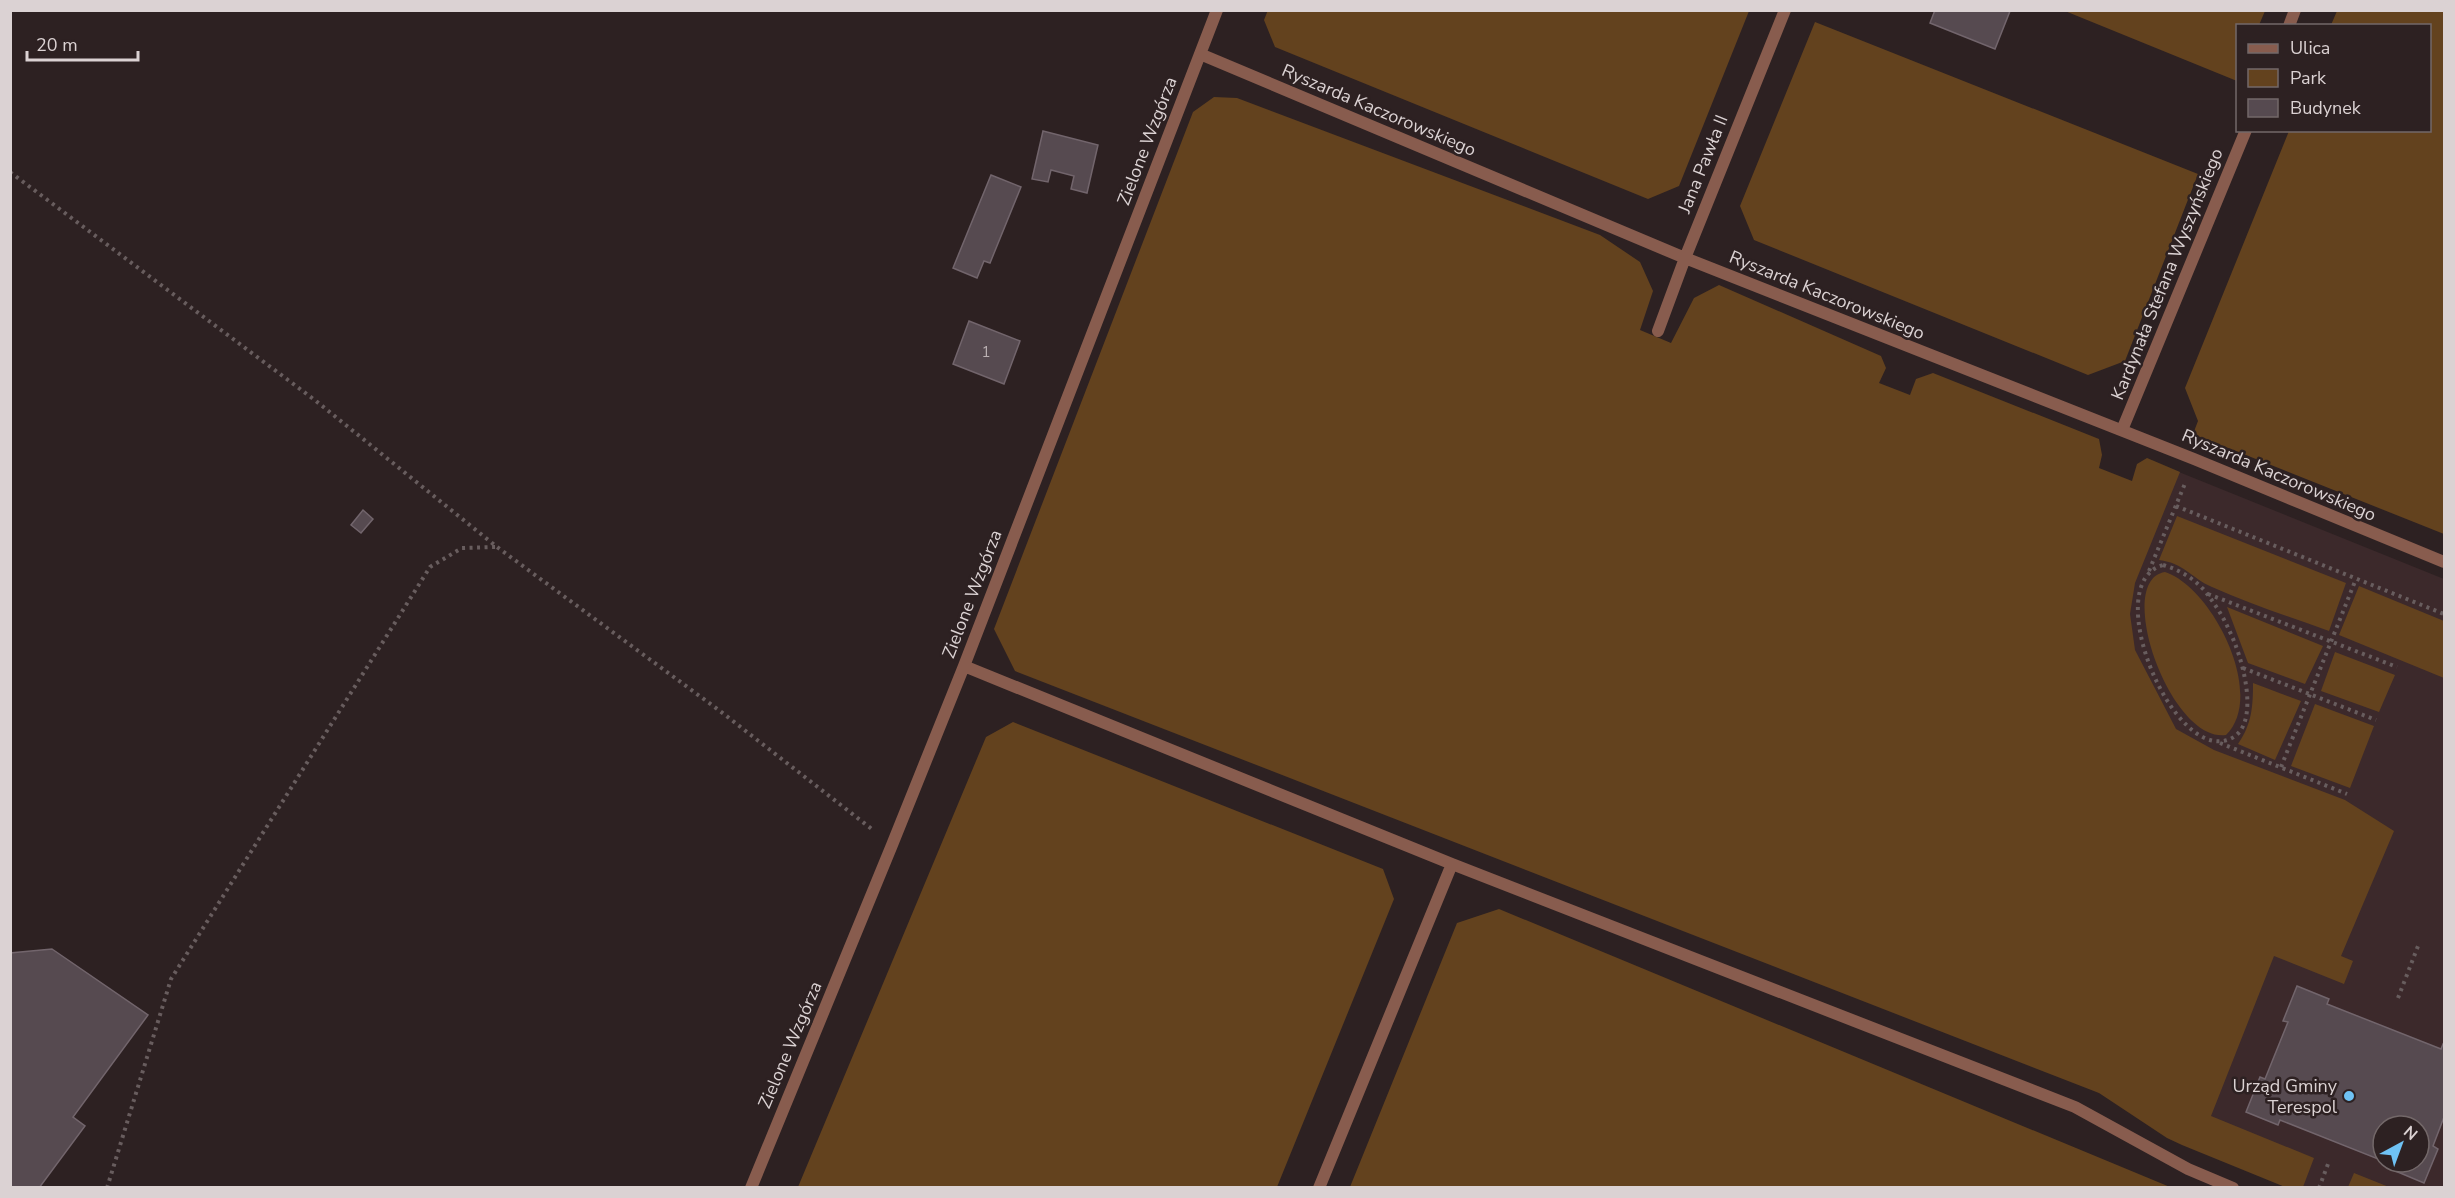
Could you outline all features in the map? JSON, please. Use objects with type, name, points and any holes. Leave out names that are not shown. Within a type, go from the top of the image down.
[{"type":"street","name":"Zielone Wzgórza","points":[[751,1188],[963,666],[1217,10]]},
{"type":"street","name":"Jana Pawła II","points":[[1658,331],[1684,258],[1785,10]]},
{"type":"street","name":"Ryszarda Kaczorowskiego","points":[[1200,54],[1684,258],[2122,430],[2445,562]]},
{"type":"street","name":"Kardynała Stefana Wyszyńskiego","points":[[2122,430],[2245,132]]},
{"type":"street","points":[[963,666],[1452,864],[2075,1107],[2188,1169],[2233,1188]]},
{"type":"street","points":[[1319,1188],[1452,864]]},
{"type":"path","points":[[10,172],[316,402],[497,547],[720,711],[892,845]]},
{"type":"path","points":[[2347,794],[2202,737],[2178,714],[2164,695],[2152,672],[2138,624],[2138,602],[2171,513],[2176,506],[2445,614]]},
{"type":"path","points":[[107,1188],[171,979],[430,567],[462,548],[497,547]]},
{"type":"path","points":[[2147,574],[2154,567],[2163,565],[2179,570],[2206,593],[2230,630],[2243,668],[2247,689],[2245,721],[2234,737],[2219,742]]},
{"type":"path","points":[[2281,767],[2356,579]]},
{"type":"path","points":[[2206,593],[2397,667]]},
{"type":"path","points":[[2243,668],[2376,720]]},
{"type":"path","points":[[2398,998],[2418,946]]},
{"type":"path","points":[[2319,1188],[2328,1164]]},
{"type":"shaded area","points":[[2174,470],[2444,579],[2444,1187],[2282,1187],[2284,1183],[2093,1090],[1941,1027]]},
{"type":"green space","points":[[1268,10],[1749,11],[1679,186],[1648,199],[1275,47],[1264,20]]},
{"type":"green space","points":[[2065,11],[2265,11],[2259,24],[2236,24],[2236,81]]},
{"type":"green space","points":[[2337,11],[2444,11],[2444,534],[2193,434],[2198,421],[2185,388],[2289,132],[2431,132],[2431,24],[2331,24]]},
{"type":"green space","points":[[1815,22],[2198,174],[2125,361],[2088,375],[1754,240],[1740,206]]},
{"type":"green space","points":[[1214,97],[1237,98],[1600,235],[1640,262],[1653,291],[1640,330],[1671,343],[1694,298],[1719,285],[1881,356],[1886,368],[1879,383],[1910,395],[1916,379],[1933,373],[2099,439],[2102,455],[2099,468],[2132,481],[2137,464],[2147,458],[2180,472],[2135,583],[2130,614],[2135,650],[2176,729],[2214,750],[2345,800],[2394,831],[2341,956],[2353,961],[2344,984],[2274,956],[2211,1116],[2314,1158],[2303,1187],[2285,1187],[2182,1145],[2167,1138],[2099,1093],[1015,671],[994,629],[1193,112]]},
{"type":"green space","points":[[2177,516],[2346,583],[2329,631],[2226,593],[2175,564],[2159,560]]},
{"type":"green space","points":[[2165,572],[2183,582],[2200,598],[2216,620],[2228,644],[2237,670],[2240,695],[2237,717],[2226,735],[2205,731],[2186,714],[2168,689],[2155,660],[2147,629],[2145,602],[2150,582]]},
{"type":"green space","points":[[2359,586],[2444,621],[2444,678],[2339,635]]},
{"type":"green space","points":[[2227,607],[2323,646],[2305,684],[2248,663]]},
{"type":"green space","points":[[2335,652],[2395,675],[2379,712],[2321,691]]},
{"type":"green space","points":[[2253,683],[2301,701],[2275,760],[2238,744],[2251,715]]},
{"type":"green space","points":[[2315,704],[2374,726],[2350,788],[2291,766]]},
{"type":"green space","points":[[1013,722],[1383,869],[1394,899],[1277,1187],[798,1187],[986,737]]},
{"type":"green space","points":[[1499,909],[2170,1187],[1350,1187],[1457,923]]},
{"type":"green space","points":[[2354,1173],[2389,1187],[2348,1187]]},
{"type":"building","points":[[1935,10],[2010,11],[1995,49],[1930,23]]},
{"type":"building","points":[[1043,131],[1098,145],[1087,193],[1071,189],[1074,176],[1051,170],[1048,182],[1032,179]]},
{"type":"building","points":[[991,175],[1021,187],[990,263],[984,261],[977,278],[953,268]]},
{"type":"building","points":[[969,321],[1020,341],[1004,384],[953,364]]},
{"type":"building","points":[[363,510],[373,519],[361,533],[351,525]]},
{"type":"building","points":[[52,949],[148,1015],[73,1117],[85,1126],[39,1188],[10,1188],[10,953]]},
{"type":"building","name":"Urząd Gminy Terespol","points":[[2297,986],[2329,999],[2327,1004],[2441,1049],[2443,1044],[2444,1117],[2433,1146],[2438,1149],[2431,1166],[2431,1114],[2371,1114],[2371,1156],[2280,1120],[2278,1125],[2246,1112],[2260,1077],[2265,1079],[2288,1022],[2283,1021]]},
{"type":"building","name":"Urząd Gminy Terespol","points":[[2403,1174],[2428,1174],[2424,1183]]},
{"type":"place","name":"Urząd Gminy Terespol","points":[[2349,1096]]}]
